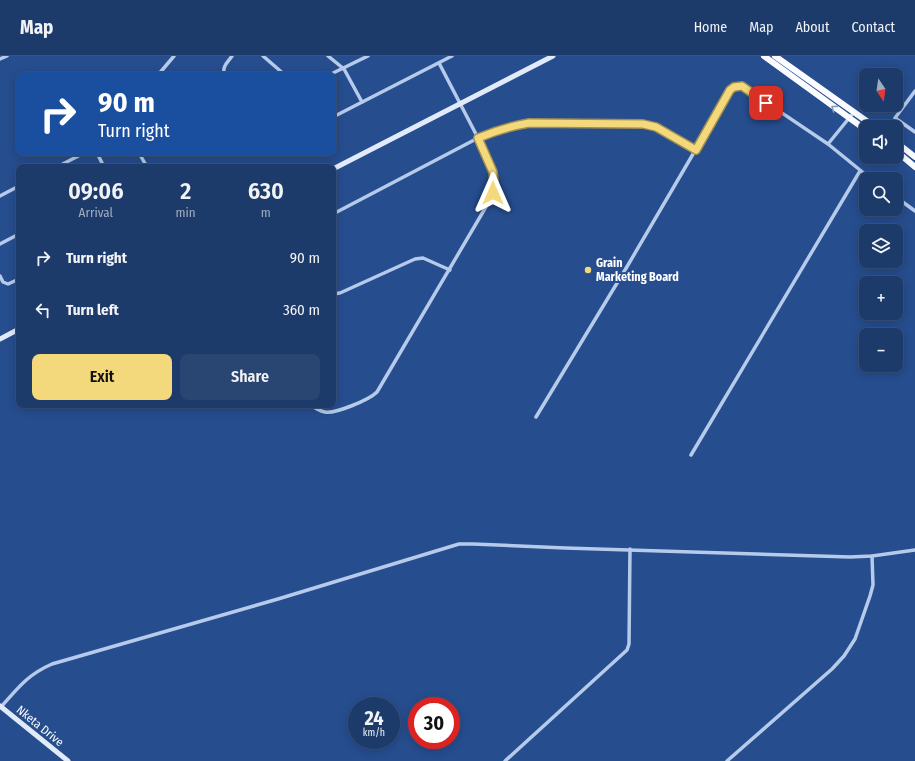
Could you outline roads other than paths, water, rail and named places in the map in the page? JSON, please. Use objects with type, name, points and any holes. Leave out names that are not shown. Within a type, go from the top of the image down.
[{"type":"main road","points":[[764,56],[859,125]]},
{"type":"main road","points":[[777,57],[865,120]]},
{"type":"main road","points":[[903,148],[915,157]]},
{"type":"main road","points":[[903,157],[915,167]]},
{"type":"street","points":[[0,60],[7,56]]},
{"type":"street","points":[[161,72],[174,56]]},
{"type":"street","points":[[224,72],[224,67],[232,56]]},
{"type":"street","points":[[264,56],[283,72]]},
{"type":"street","points":[[328,56],[344,69],[362,102]]},
{"type":"street","points":[[336,72],[368,56]]},
{"type":"street","points":[[336,115],[452,56]]},
{"type":"street","points":[[336,167],[553,56]]},
{"type":"street","points":[[315,408],[326,412],[334,412],[372,397],[377,392],[488,207],[493,193],[493,172],[478,138],[439,63]]},
{"type":"street","points":[[536,417],[628,265],[730,90],[738,86],[742,86],[828,144],[860,171],[691,455]]},
{"type":"street","points":[[898,120],[896,118],[915,91]]},
{"type":"street","points":[[828,144],[854,112]]},
{"type":"street","points":[[336,212],[478,138],[513,126],[529,123],[643,124],[656,127],[696,150]]},
{"type":"street","points":[[903,124],[915,132]]},
{"type":"street","points":[[62,164],[78,156]]},
{"type":"street","points":[[0,196],[16,188]]},
{"type":"street","points":[[903,202],[915,211]]},
{"type":"street","points":[[0,244],[16,236]]},
{"type":"street","points":[[336,294],[414,259],[423,258],[450,270]]},
{"type":"street","points":[[0,276],[3,282],[8,284],[16,280]]},
{"type":"street","points":[[0,339],[16,331]]},
{"type":"street","points":[[0,706],[28,677],[52,664],[278,599],[458,544],[835,557],[872,556],[915,550]]},
{"type":"street","points":[[505,761],[627,650],[629,644],[630,549]]},
{"type":"street","points":[[727,761],[832,669],[844,656],[855,638],[870,596],[873,585],[872,556]]},
{"type":"street","name":"Nketa Drive","points":[[0,706],[68,761]]},
{"type":"place","name":"Grain Marketing Board","points":[[588,270]]}]
